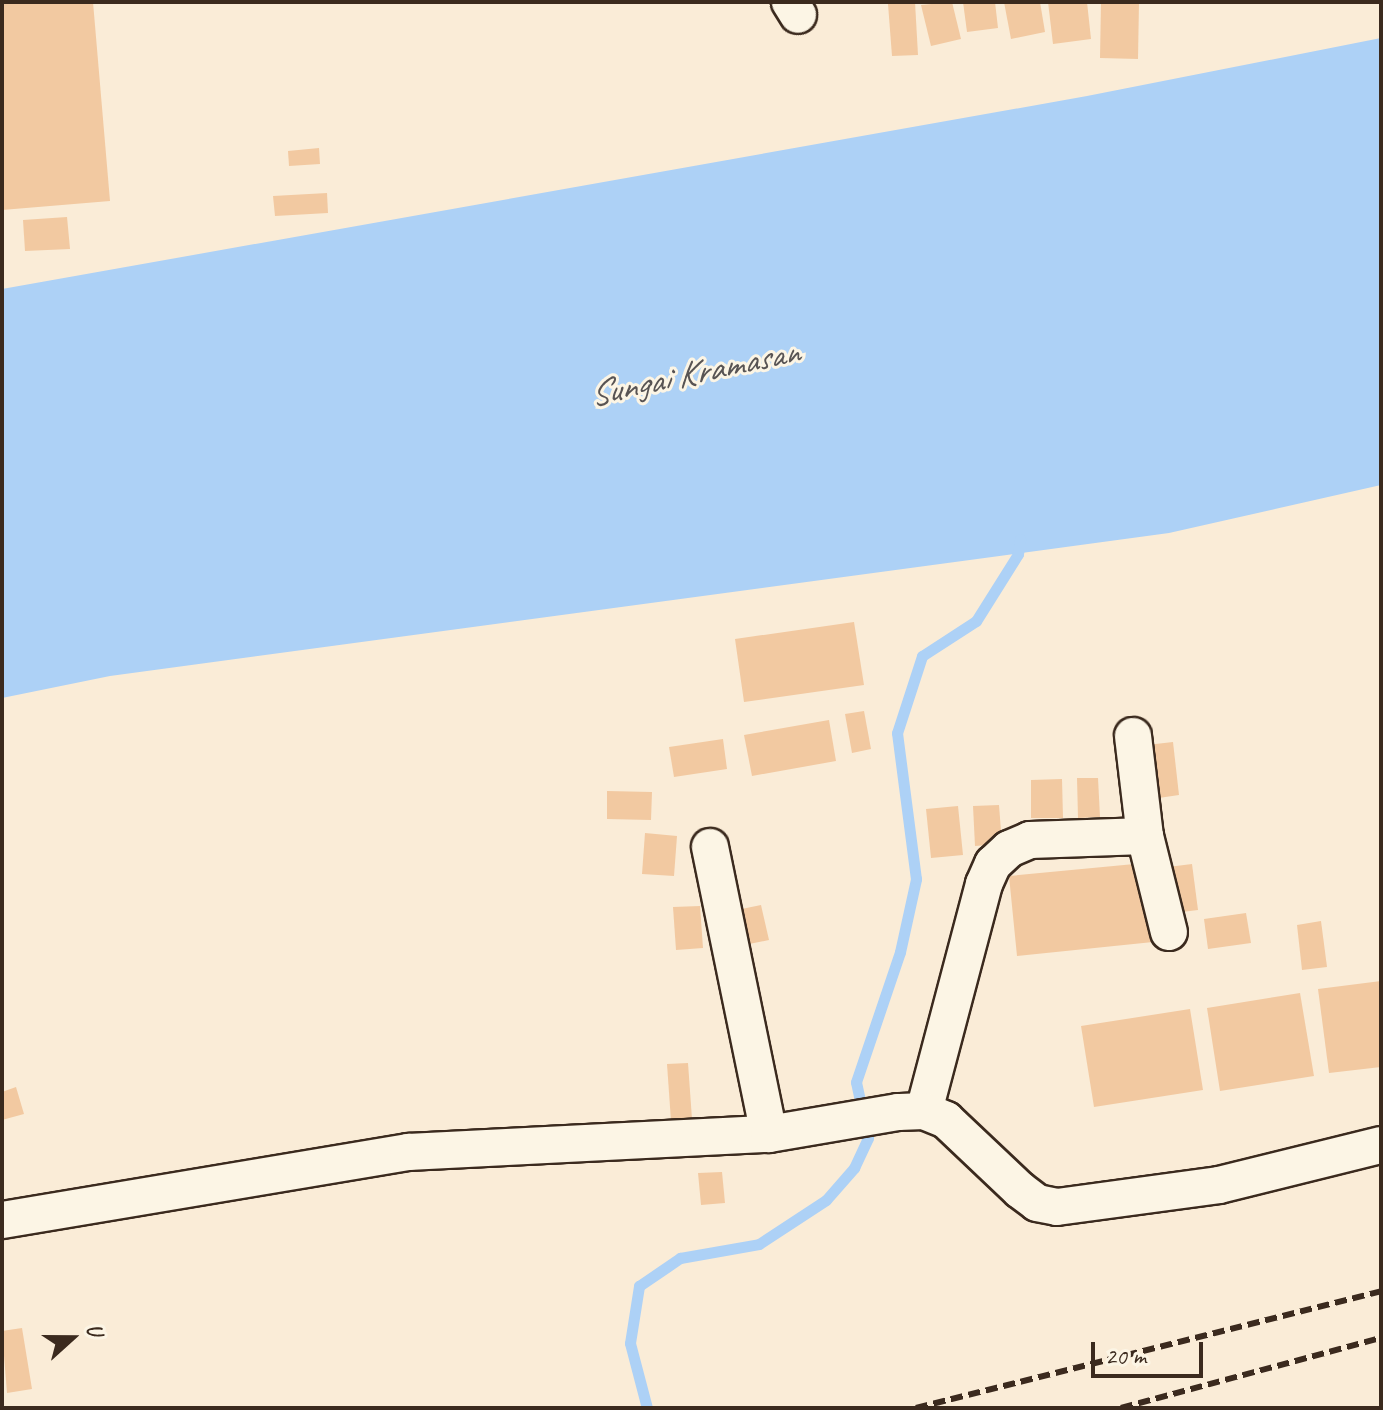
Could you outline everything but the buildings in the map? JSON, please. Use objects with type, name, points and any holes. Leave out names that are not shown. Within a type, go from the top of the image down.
[{"type":"street","points":[[1133,736],[1145,836],[1169,932]]},
{"type":"street","points":[[924,1111],[993,864],[1009,849],[1030,840],[1145,836]]},
{"type":"street","points":[[710,847],[769,1134]]},
{"type":"street","points":[[2,1220],[408,1152],[769,1134],[924,1111],[946,1120],[974,1142],[1037,1203],[1057,1207],[1219,1185],[1381,1145]]},
{"type":"water","name":"Sungai Kramasan","points":[[1381,38],[1381,485],[1169,533],[110,676],[2,698],[2,289],[1087,96]]},
{"type":"waterway","points":[[647,1408],[630,1343],[639,1286],[680,1258],[759,1244],[826,1200],[854,1168],[868,1138],[856,1082],[900,952],[916,879],[897,733],[922,656],[976,621],[1018,554],[1020,539]]},
{"type":"railway","points":[[916,1408],[1381,1291]]},
{"type":"railway","points":[[1121,1408],[1381,1338]]}]
